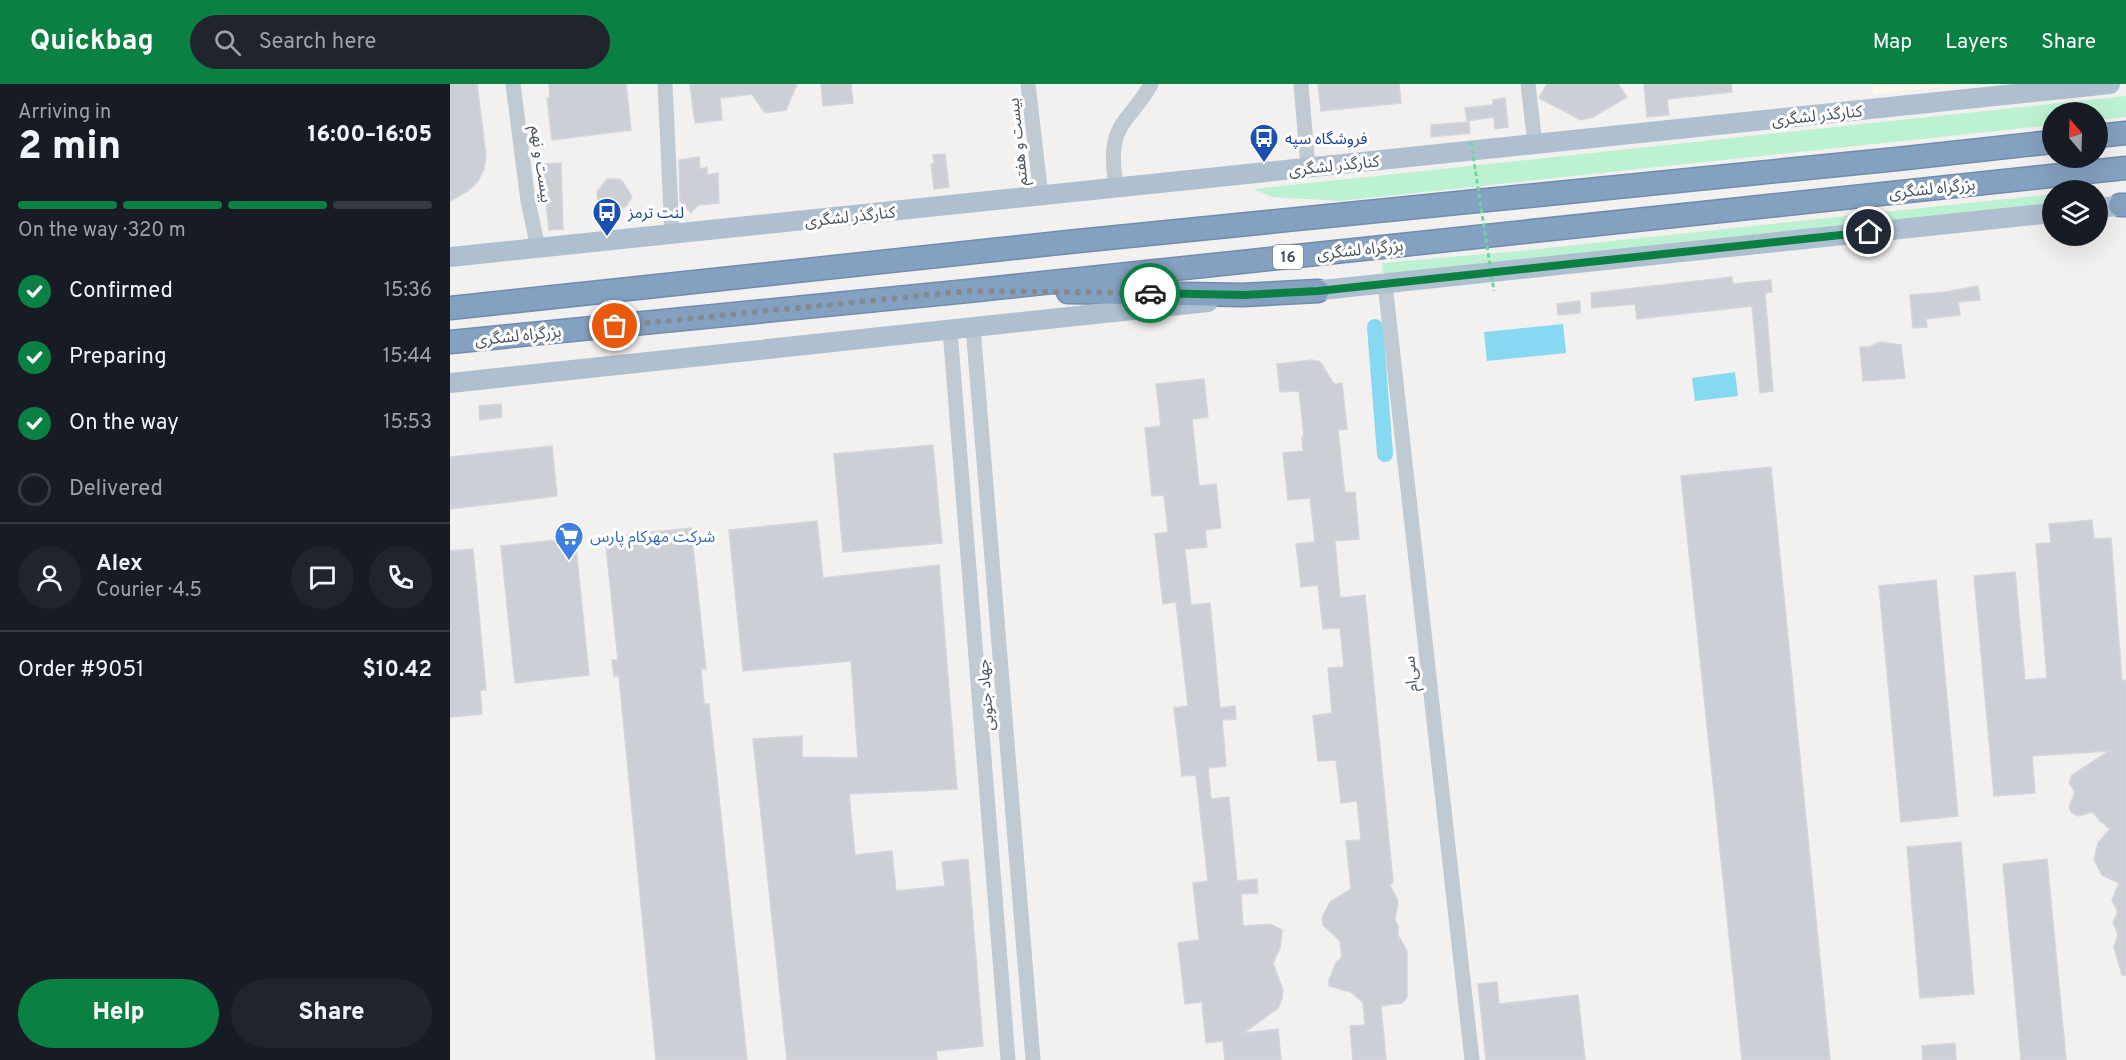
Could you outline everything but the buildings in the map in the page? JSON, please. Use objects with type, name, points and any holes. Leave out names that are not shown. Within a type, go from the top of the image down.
[{"type":"highway","points":[[2108,135],[2126,133]]},
{"type":"highway","name":"بزرگراه لشگری","points":[[450,308],[2042,142]]},
{"type":"highway","name":"بزرگراه لشگری","points":[[450,342],[968,291],[2126,168]]},
{"type":"highway","points":[[968,291],[1243,295],[1318,291]]},
{"type":"main road","name":"کنارگذر لشگری","points":[[450,257],[2110,84]]},
{"type":"main road","points":[[2108,207],[2124,205]]},
{"type":"main road","points":[[450,383],[2042,214]]},
{"type":"street","name":"بیست و نهم","points":[[513,84],[528,201],[538,248]]},
{"type":"street","points":[[665,84],[672,234]]},
{"type":"street","name":"بیست و هفتم","points":[[1028,84],[1041,196]]},
{"type":"street","points":[[1116,188],[1113,142],[1124,121],[1145,96],[1150,84]]},
{"type":"street","points":[[1301,84],[1308,168]]},
{"type":"street","points":[[1528,84],[1535,144]]},
{"type":"street","name":"سی‌ام","points":[[1385,284],[1472,1060]]},
{"type":"street","name":"جهاد جنوبی","points":[[973,327],[1033,1060]]},
{"type":"street","name":"جهاد جنوبی","points":[[951,330],[1008,1060]]},
{"type":"path","points":[[1471,142],[1494,291]]},
{"type":"shaded area","points":[[1872,84],[1961,84],[1873,95]]},
{"type":"green space","points":[[2126,96],[2126,117],[2108,119],[2108,102],[2070,102]]},
{"type":"green space","points":[[2042,105],[2042,126],[1340,201],[1272,197],[1253,189]]},
{"type":"green space","points":[[2042,195],[2042,208],[1384,279],[1382,263],[1519,251]]},
{"type":"water","points":[[1563,324],[1566,353],[1487,361],[1484,332]]},
{"type":"water","points":[[1735,372],[1738,396],[1695,401],[1692,378]]},
{"type":"waterway","points":[[1375,327],[1385,454]]},
{"type":"way so far","points":[[615,326],[968,291],[1150,293]]},
{"type":"place","name":"فروشگاه سپه","points":[[1264,164]]},
{"type":"place","name":"لنت ترمز","points":[[607,238]]},
{"type":"place","name":"شرکت مهرکام پارس","points":[[569,562]]},
{"type":"route","points":[[1150,293],[1243,295],[1318,291],[1869,232]]}]
